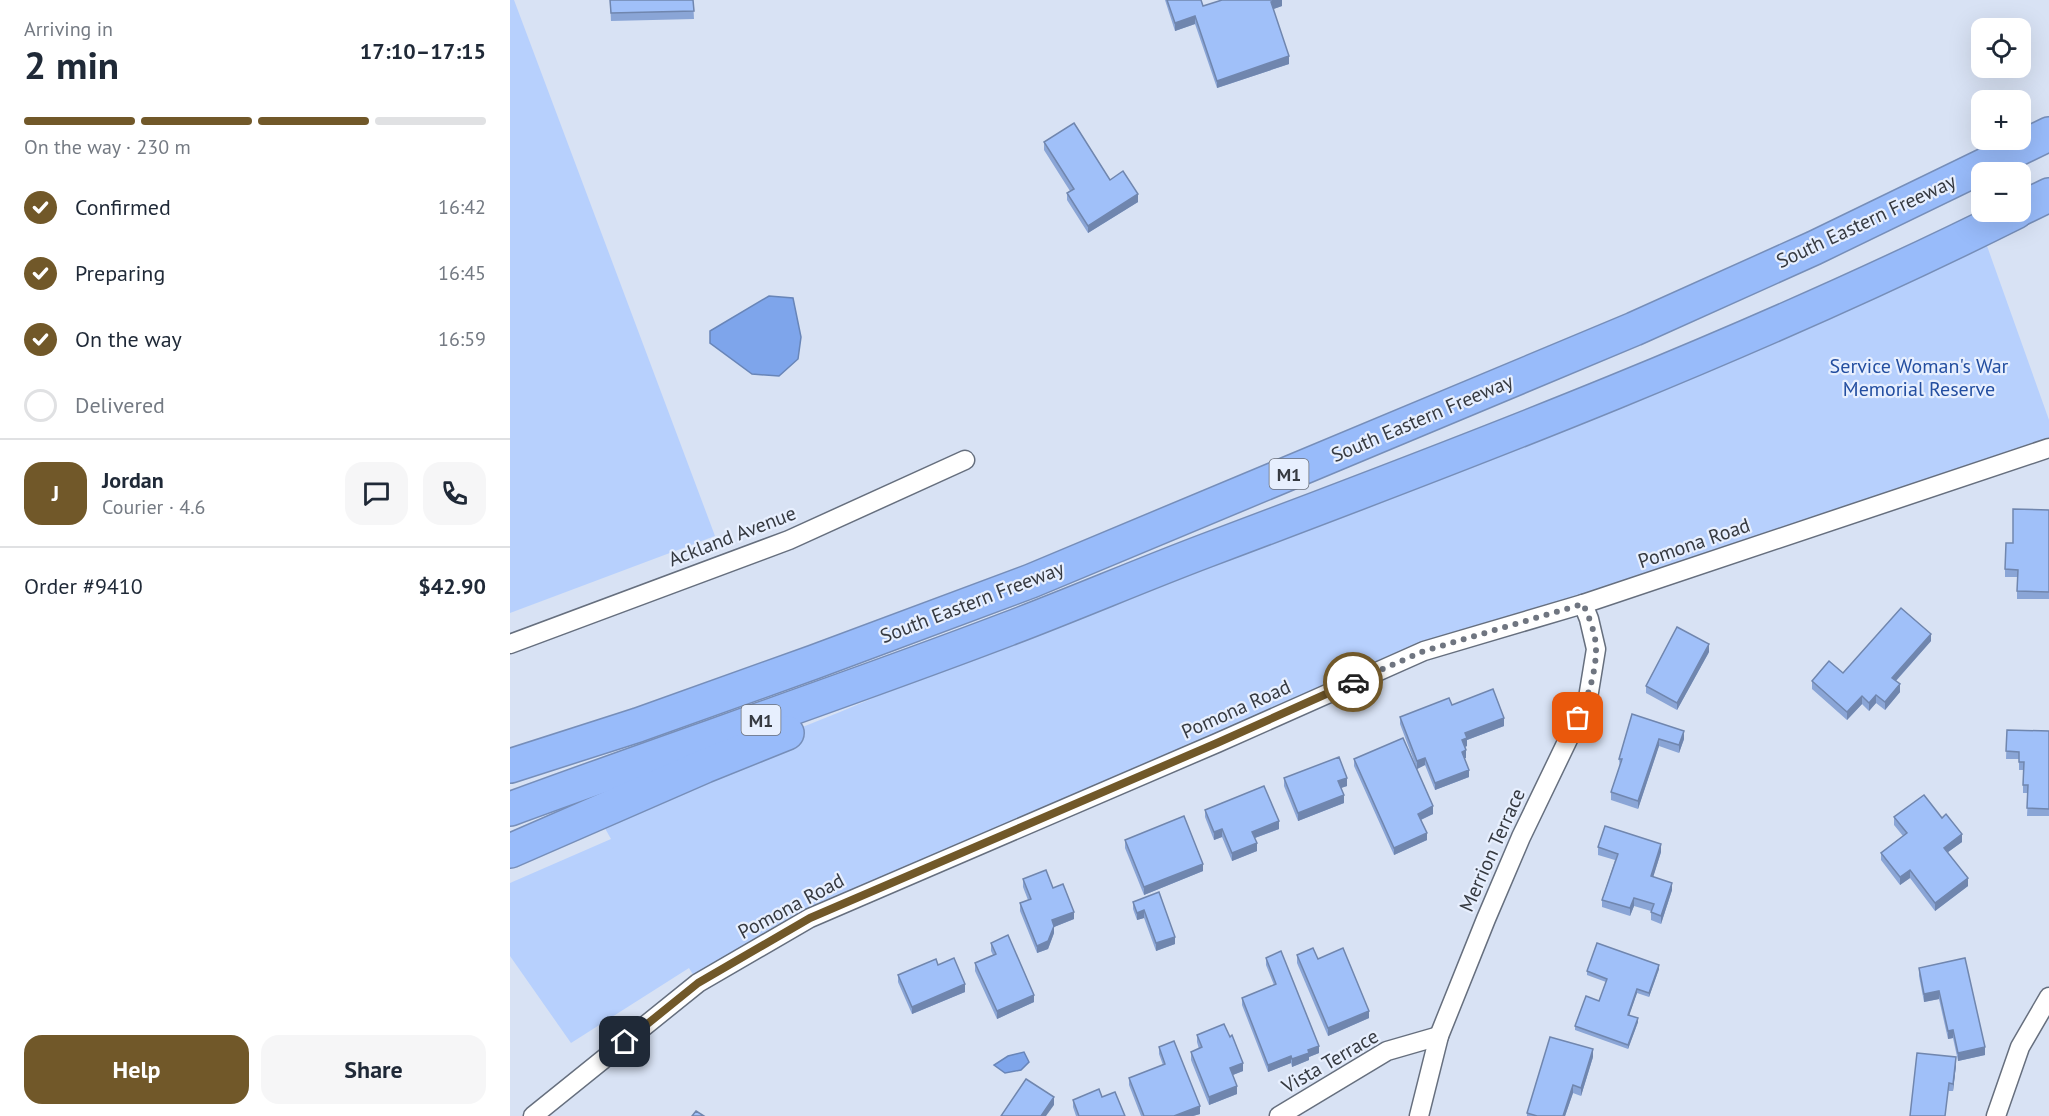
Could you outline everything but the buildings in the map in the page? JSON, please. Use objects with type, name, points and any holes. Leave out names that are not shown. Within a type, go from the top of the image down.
[{"type":"highway","name":"South Eastern Freeway","points":[[510,766],[649,721],[1042,577],[1634,329],[1814,248],[2049,134]]},
{"type":"highway","name":"South Eastern Freeway","points":[[2031,204],[2049,195]]},
{"type":"highway","name":"South Eastern Freeway","points":[[510,809],[807,704],[1011,628],[1600,399],[1935,253],[1996,222]]},
{"type":"highway","points":[[510,851],[705,766],[926,674],[1011,628]]},
{"type":"street","name":"Pomona Road","points":[[532,1116],[698,983],[810,918],[1217,743],[1424,651],[1583,604],[2049,448]]},
{"type":"street","name":"Ackland Avenue","points":[[510,644],[789,540],[965,460]]},
{"type":"street","name":"Merrion Terrace","points":[[1419,1116],[1439,1036],[1512,857],[1588,698],[1596,649],[1583,604]]},
{"type":"street","points":[[1996,1116],[2020,1047],[2049,997]]},
{"type":"street","name":"Vista Terrace","points":[[1280,1116],[1387,1051],[1439,1036]]},
{"type":"green space","points":[[510,0],[514,0],[715,536],[510,613]]},
{"type":"green space","name":"Service Woman's War Memorial Reserve","points":[[1981,229],[2049,420],[2049,448],[1424,651],[969,848],[698,983],[689,968],[571,1043],[510,956],[510,883],[611,839],[597,814],[705,766],[840,712]]},
{"type":"shaded area","points":[[769,296],[793,298],[801,337],[798,359],[779,376],[752,374],[710,343],[710,331]]},
{"type":"shaded area","points":[[1024,1052],[1029,1062],[1021,1070],[1005,1073],[994,1065],[1008,1056]]},
{"type":"way so far","points":[[1353,682],[1424,651],[1583,604],[1596,649],[1588,698],[1578,718]]},
{"type":"route","points":[[625,1042],[698,983],[810,918],[1353,682]]}]
